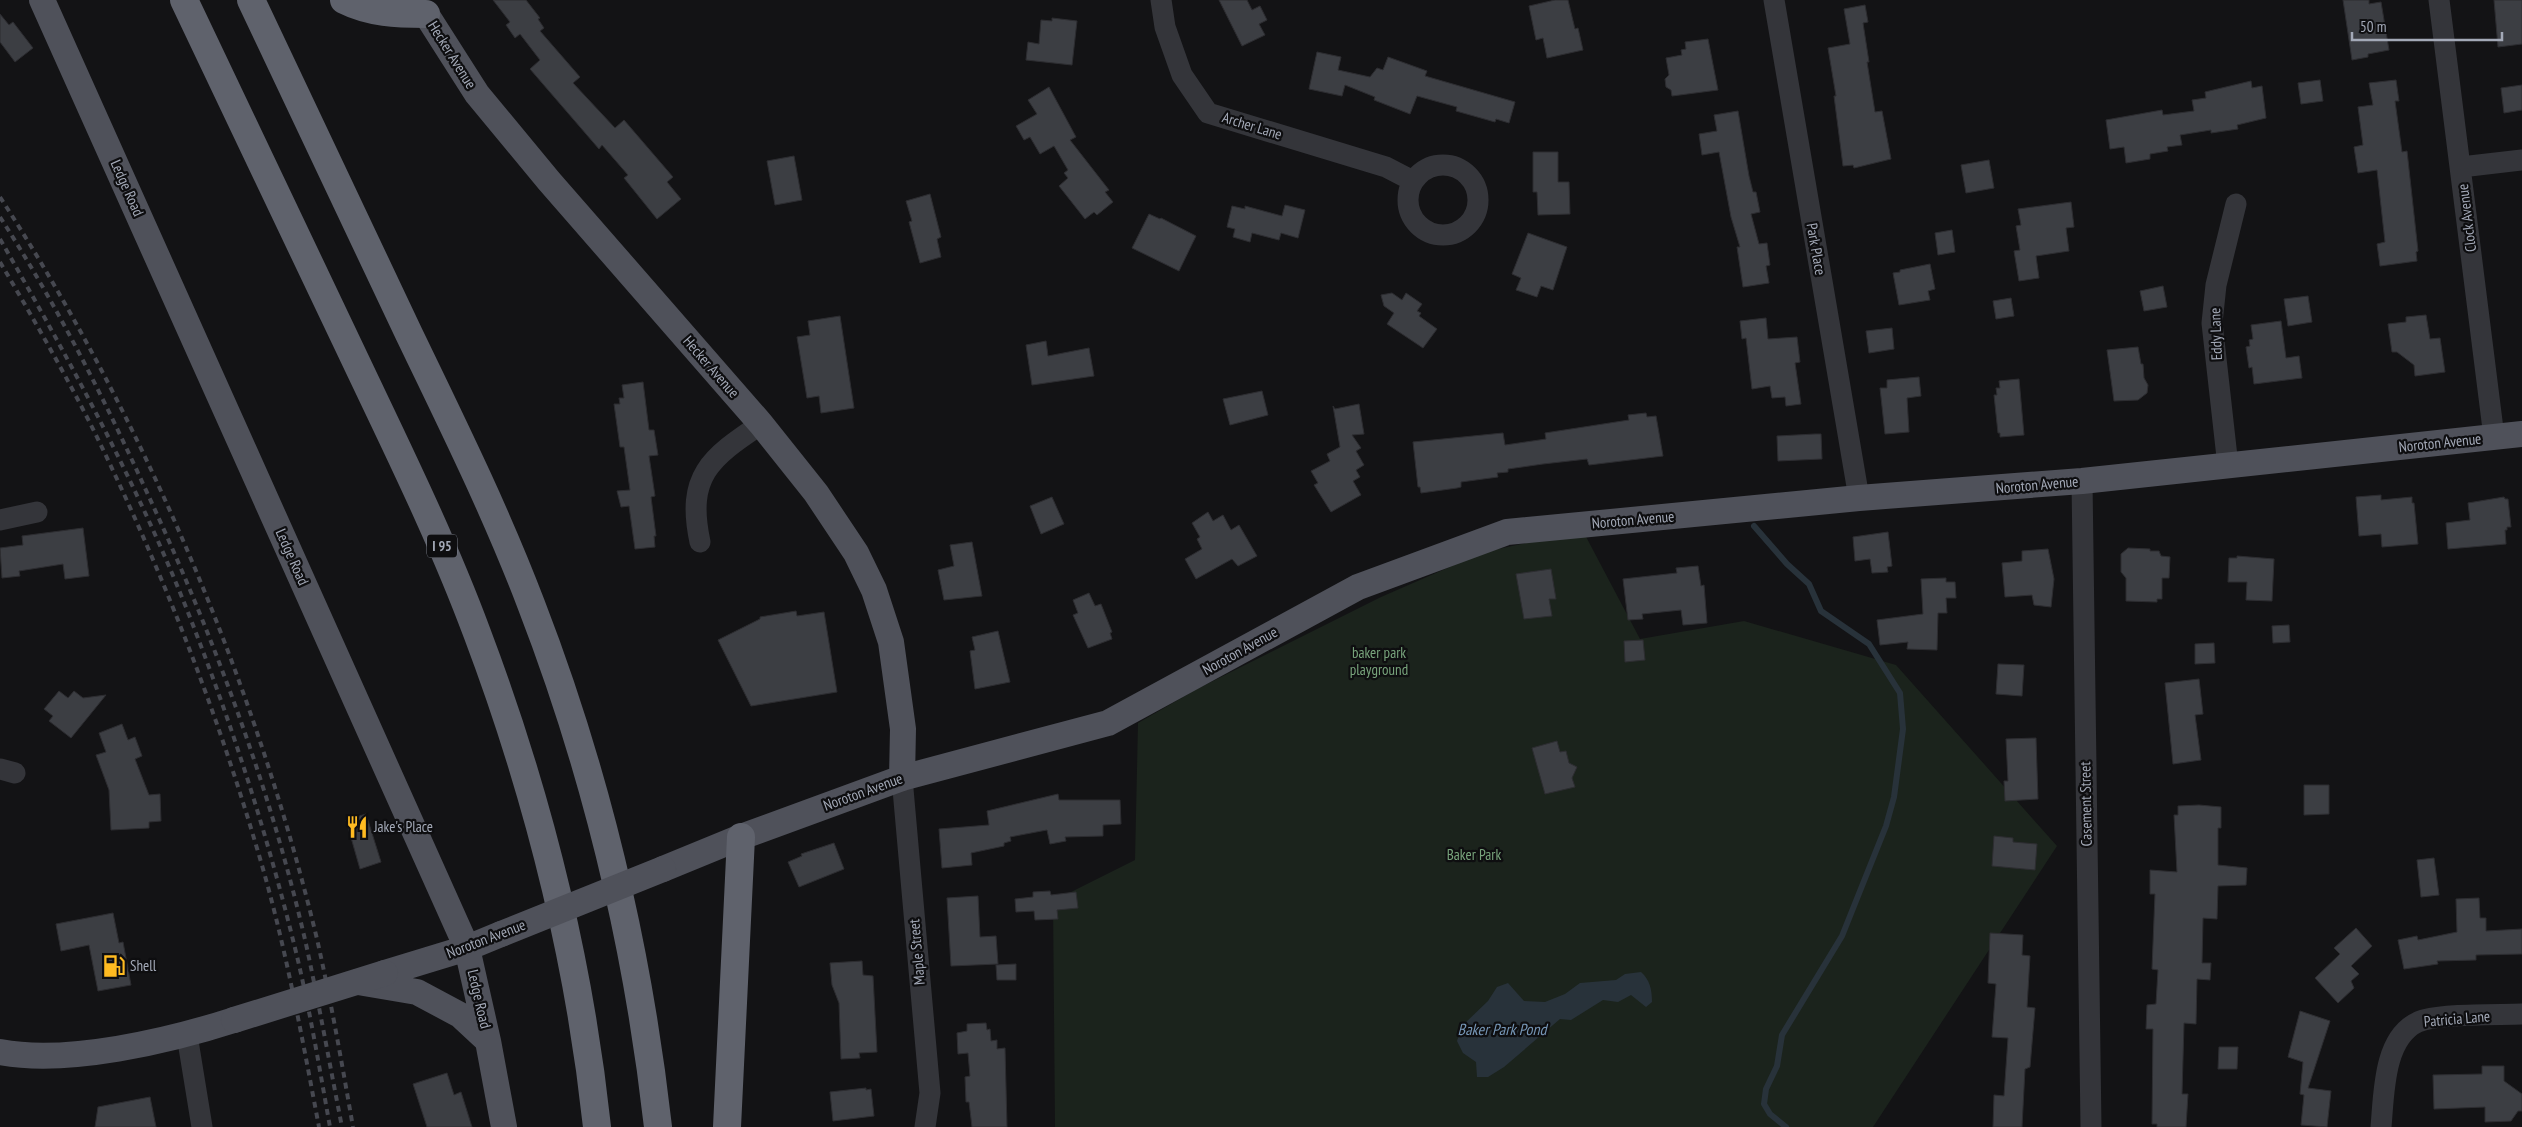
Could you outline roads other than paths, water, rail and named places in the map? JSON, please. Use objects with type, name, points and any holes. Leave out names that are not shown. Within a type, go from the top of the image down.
[{"type":"highway","name":"I 95","points":[[184,0],[421,500],[477,632],[520,759],[546,849],[575,979],[598,1127]]},
{"type":"highway","points":[[251,0],[474,470],[532,605],[578,743],[618,884],[644,1024],[658,1127]]},
{"type":"highway","points":[[344,0],[371,10],[392,14],[424,7]]},
{"type":"highway","points":[[727,1127],[741,837]]},
{"type":"main road","name":"Ledge Road","points":[[42,0],[467,948],[488,1041],[504,1127]]},
{"type":"main road","name":"Hecker Avenue","points":[[424,7],[477,94],[549,181],[761,424],[816,493],[856,553],[874,590],[891,642],[903,729],[902,778]]},
{"type":"main road","name":"Noroton Avenue","points":[[0,1052],[69,1056],[187,1035],[467,948],[741,837],[902,778],[1108,724],[1358,587],[1507,532],[1859,498],[2082,481],[2522,434]]},
{"type":"main road","points":[[358,982],[417,992],[460,1015],[488,1041]]},
{"type":"street","name":"Archer Lane","points":[[1161,0],[1165,28],[1182,74],[1208,113],[1386,167],[1413,181]]},
{"type":"street","name":"Park Place","points":[[1774,0],[1859,498]]},
{"type":"street","name":"Clock Avenue","points":[[2439,0],[2494,437]]},
{"type":"street","points":[[2461,167],[2522,160]]},
{"type":"street","name":"Eddy Lane","points":[[2228,466],[2212,323],[2216,285],[2236,204]]},
{"type":"street","points":[[700,542],[695,518],[698,485],[708,467],[723,449],[761,424]]},
{"type":"street","name":"Casement Street","points":[[2082,481],[2091,1127]]},
{"type":"street","points":[[0,520],[36,512]]},
{"type":"street","name":"Maple Street","points":[[902,778],[930,1093],[925,1127]]},
{"type":"street","name":"Patricia Lane","points":[[2382,1127],[2386,1079],[2391,1056],[2396,1043],[2418,1021],[2437,1018],[2522,1014]]},
{"type":"street","points":[[187,1035],[202,1127]]},
{"type":"water","name":"Baker Park Pond","points":[[1641,972],[1648,982],[1652,993],[1652,1002],[1646,1007],[1631,995],[1618,1002],[1603,1000],[1571,1020],[1560,1019],[1504,1067],[1488,1077],[1477,1077],[1476,1062],[1463,1053],[1457,1041],[1462,1026],[1488,1001],[1497,987],[1508,983],[1524,1001],[1545,1002],[1565,994],[1580,983],[1616,980],[1625,974]]},
{"type":"waterway","points":[[1754,526],[1787,564],[1809,584],[1821,611],[1869,644],[1900,693],[1903,729],[1894,797],[1886,826],[1842,936],[1782,1035],[1777,1066],[1766,1089],[1764,1104],[1770,1114],[1786,1127]]},
{"type":"railway","points":[[0,197],[52,282],[102,370],[147,462],[189,555],[227,650],[262,746],[291,842],[317,939],[332,1009],[353,1127]]},
{"type":"railway","points":[[0,217],[59,315],[112,417],[169,541],[216,653],[257,768],[291,885],[311,967],[342,1127]]},
{"type":"railway","points":[[0,239],[106,432],[154,532],[196,633],[250,787],[284,904],[314,1035],[330,1127]]},
{"type":"railway","points":[[0,262],[73,390],[95,433],[142,534],[204,687],[240,792],[266,880],[291,985],[319,1127]]},
{"type":"place","name":"Jake's Place","points":[[357,827]]},
{"type":"place","name":"Shell","points":[[114,966]]},
{"type":"park label","name":"baker park playground","points":[[1379,662]]},
{"type":"park label","name":"Baker Park","points":[[1474,855]]}]
